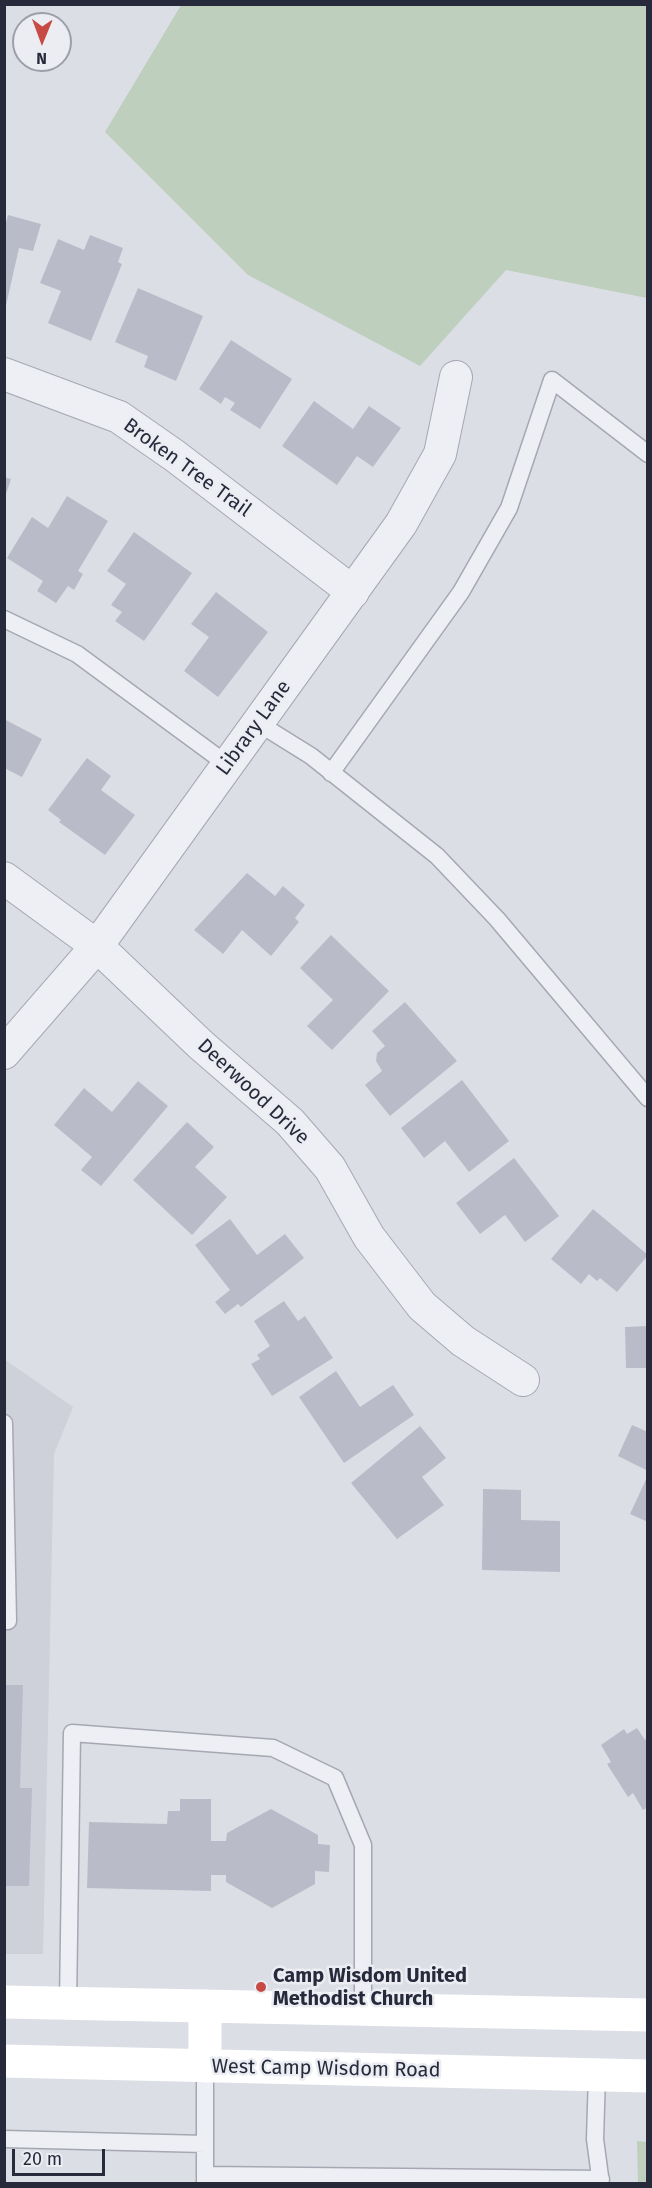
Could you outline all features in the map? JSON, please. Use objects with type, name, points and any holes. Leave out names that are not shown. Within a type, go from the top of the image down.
[{"type":"main road","points":[[4,2002],[648,2015]]},
{"type":"main road","points":[[205,2006],[205,2066]]},
{"type":"main road","name":"West Camp Wisdom Road","points":[[4,2061],[648,2076]]},
{"type":"street","name":"Broken Tree Trail","points":[[4,374],[119,417],[175,456],[353,592]]},
{"type":"street","name":"Library Lane","points":[[4,1053],[97,946],[401,525],[440,454],[456,377]]},
{"type":"street","name":"Deerwood Drive","points":[[4,878],[97,946],[201,1044],[290,1122],[330,1168],[369,1237],[422,1306],[470,1346],[523,1380]]},
{"type":"lane","points":[[331,773],[461,592],[503,517],[552,380],[648,454]]},
{"type":"lane","points":[[4,619],[77,654],[228,765]]},
{"type":"lane","points":[[258,723],[331,773],[437,856],[497,919],[648,1098]]},
{"type":"lane","points":[[4,1423],[8,1621],[4,1621]]},
{"type":"lane","points":[[68,2003],[72,1733],[273,1748],[335,1778],[363,1845],[363,2010]]},
{"type":"lane","points":[[205,2066],[205,2179],[601,2181],[596,2139],[597,2075]]},
{"type":"lane","points":[[4,2139],[205,2144]]},
{"type":"shaded area","points":[[4,1359],[73,1407],[54,1454],[43,1954],[5,1954]]},
{"type":"green space","points":[[181,5],[647,5],[647,298],[506,270],[420,366],[248,275],[105,132]]},
{"type":"green space","points":[[637,2141],[647,2142],[647,2183],[638,2183]]},
{"type":"building","points":[[8,215],[41,224],[33,251],[19,248],[5,310],[4,231]]},
{"type":"building","points":[[90,235],[123,248],[118,262],[122,264],[91,341],[48,323],[61,291],[40,283],[58,239],[84,250]]},
{"type":"building","points":[[138,288],[203,316],[176,381],[144,367],[148,356],[115,342]]},
{"type":"building","points":[[231,340],[292,379],[260,429],[230,410],[235,403],[225,397],[221,404],[199,389]]},
{"type":"building","points":[[314,401],[353,429],[369,406],[401,428],[373,467],[357,456],[337,485],[282,446]]},
{"type":"building","points":[[4,477],[11,479],[5,497],[4,497]]},
{"type":"building","points":[[67,496],[108,521],[78,571],[83,574],[74,590],[68,586],[56,603],[37,591],[43,581],[7,558],[32,517],[48,528]]},
{"type":"building","points":[[134,532],[192,573],[144,641],[115,621],[122,612],[111,605],[126,584],[107,571]]},
{"type":"building","points":[[216,592],[268,632],[218,697],[184,671],[209,637],[191,624]]},
{"type":"building","points":[[4,719],[42,739],[22,777],[4,768]]},
{"type":"building","points":[[87,758],[111,776],[101,790],[135,815],[105,855],[59,822],[61,820],[48,810]]},
{"type":"building","points":[[247,873],[275,896],[283,886],[305,905],[295,918],[299,922],[271,956],[242,930],[223,954],[194,930]]},
{"type":"building","points":[[331,935],[389,991],[332,1050],[307,1026],[333,1000],[300,968]]},
{"type":"building","points":[[405,1002],[457,1061],[390,1116],[365,1085],[382,1071],[376,1061],[377,1053],[385,1046],[372,1031]]},
{"type":"building","points":[[462,1080],[509,1141],[469,1172],[445,1141],[424,1158],[401,1128]]},
{"type":"building","points":[[138,1081],[168,1106],[101,1186],[81,1170],[92,1157],[54,1125],[84,1088],[112,1112]]},
{"type":"building","points":[[187,1122],[214,1147],[195,1167],[227,1197],[192,1235],[133,1180]]},
{"type":"building","points":[[514,1158],[559,1216],[525,1242],[505,1215],[480,1234],[456,1203]]},
{"type":"building","points":[[593,1209],[648,1255],[617,1292],[600,1278],[597,1281],[589,1274],[581,1284],[551,1259]]},
{"type":"building","points":[[230,1219],[257,1255],[285,1234],[304,1258],[241,1307],[238,1304],[225,1314],[215,1302],[230,1290],[195,1245]]},
{"type":"building","points":[[284,1301],[298,1321],[305,1316],[333,1358],[272,1396],[251,1364],[260,1359],[257,1355],[270,1346],[254,1321]]},
{"type":"building","points":[[648,1326],[648,1368],[626,1368],[625,1327]]},
{"type":"building","points":[[336,1371],[360,1407],[393,1385],[414,1415],[344,1463],[299,1397]]},
{"type":"building","points":[[632,1425],[648,1432],[648,1471],[618,1456]]},
{"type":"building","points":[[420,1426],[446,1458],[422,1477],[444,1505],[397,1539],[351,1483]]},
{"type":"building","points":[[648,1475],[648,1522],[630,1514]]},
{"type":"building","points":[[483,1489],[521,1490],[521,1520],[560,1521],[560,1572],[482,1570]]},
{"type":"building","points":[[4,1685],[23,1685],[20,1788],[32,1788],[29,1886],[4,1886]]},
{"type":"building","points":[[637,1728],[645,1740],[648,1738],[648,1807],[643,1810],[633,1793],[628,1797],[607,1764],[611,1762],[601,1745],[624,1729],[627,1734]]},
{"type":"building","points":[[180,1799],[211,1799],[211,1841],[226,1841],[227,1833],[271,1809],[318,1835],[318,1844],[330,1845],[329,1872],[315,1871],[315,1884],[272,1908],[226,1882],[226,1875],[211,1875],[211,1891],[87,1888],[89,1822],[167,1824],[168,1811],[180,1811]]},
{"type":"place","name":"Camp Wisdom United Methodist Church","points":[[261,1987]]}]
